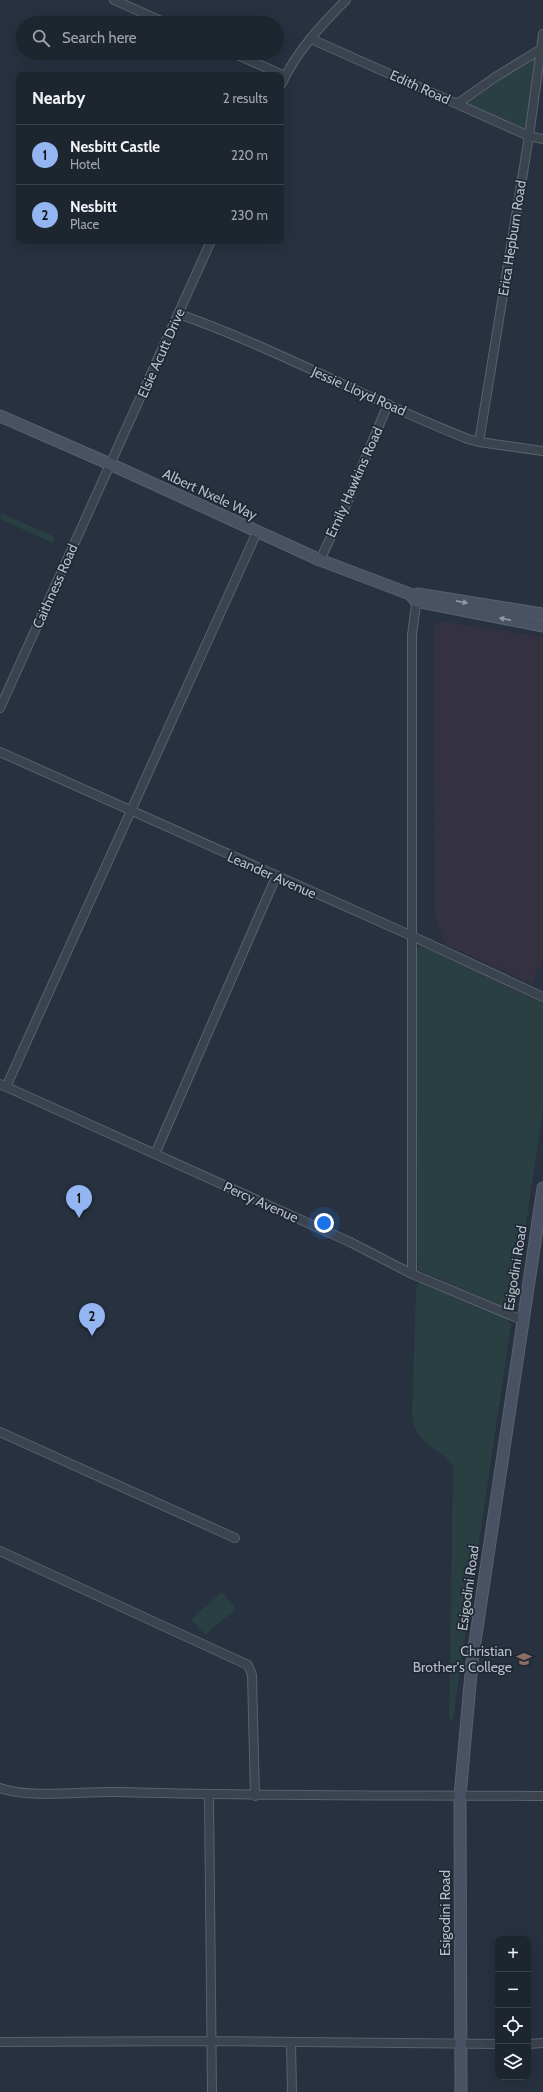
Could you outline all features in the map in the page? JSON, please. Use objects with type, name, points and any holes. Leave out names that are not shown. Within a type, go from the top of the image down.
[{"type":"main road","name":"Albert Nxele Way","points":[[0,416],[110,464],[320,560],[414,596],[543,626]]},
{"type":"main road","name":"Albert Nxele Way","points":[[414,596],[543,614]]},
{"type":"main road","name":"Esigodini Road","points":[[461,2092],[462,2044],[459,1919],[460,1796],[472,1662],[522,1320],[543,1188]]},
{"type":"street","points":[[114,0],[150,16]]},
{"type":"street","points":[[285,76],[311,39],[346,0]]},
{"type":"street","name":"Erica Hepburn Road","points":[[480,442],[529,136],[543,34]]},
{"type":"street","name":"Edith Road","points":[[311,39],[529,136],[543,139]]},
{"type":"street","points":[[457,104],[494,78],[541,49]]},
{"type":"street","points":[[249,60],[276,72]]},
{"type":"street","name":"Elsie Acutt Drive","points":[[110,464],[210,244]]},
{"type":"street","name":"Jessie Lloyd Road","points":[[179,314],[220,328],[388,404],[480,442],[543,451]]},
{"type":"street","name":"Emily Hawkins Road","points":[[320,560],[346,505],[388,404]]},
{"type":"street","name":"Caithness Road","points":[[0,708],[110,464]]},
{"type":"street","points":[[3,1085],[131,811],[257,532]]},
{"type":"street","points":[[412,1274],[412,635],[414,596]]},
{"type":"street","name":"Leander Avenue","points":[[0,752],[276,877],[412,936],[543,997]]},
{"type":"street","points":[[155,1154],[276,877]]},
{"type":"street","name":"Percy Avenue","points":[[3,1085],[350,1242],[412,1274],[522,1320]]},
{"type":"street","points":[[0,1432],[235,1538]]},
{"type":"street","points":[[0,1551],[248,1665],[252,1675],[255,1796]]},
{"type":"street","points":[[0,1788],[21,1793],[110,1792],[255,1796],[543,1796]]},
{"type":"street","points":[[209,1795],[213,2041],[212,2092]]},
{"type":"street","points":[[0,2042],[213,2041],[495,2044]]},
{"type":"street","points":[[291,2042],[292,2092]]},
{"type":"street","points":[[531,2044],[543,2044]]},
{"type":"shaded area","points":[[441,621],[543,637],[543,960],[532,984],[446,945],[435,918],[434,627]]},
{"type":"green space","points":[[537,54],[528,133],[461,103]]},
{"type":"green space","points":[[1,513],[55,537],[53,543],[0,519]]},
{"type":"green space","points":[[421,946],[543,1003],[543,1109],[514,1307],[508,1309],[418,1270],[416,948]]},
{"type":"green space","points":[[422,1282],[506,1318],[511,1325],[453,1719],[449,1720],[453,1466],[418,1434],[414,1426],[412,1415],[416,1288],[418,1283]]},
{"type":"green space","points":[[222,1592],[236,1609],[205,1635],[191,1619]]},
{"type":"place","name":"Nesbitt Castle","points":[[79,1218]]},
{"type":"place","name":"Nesbitt","points":[[92,1336]]},
{"type":"place","name":"Christian Brother's College","points":[[524,1659]]}]
